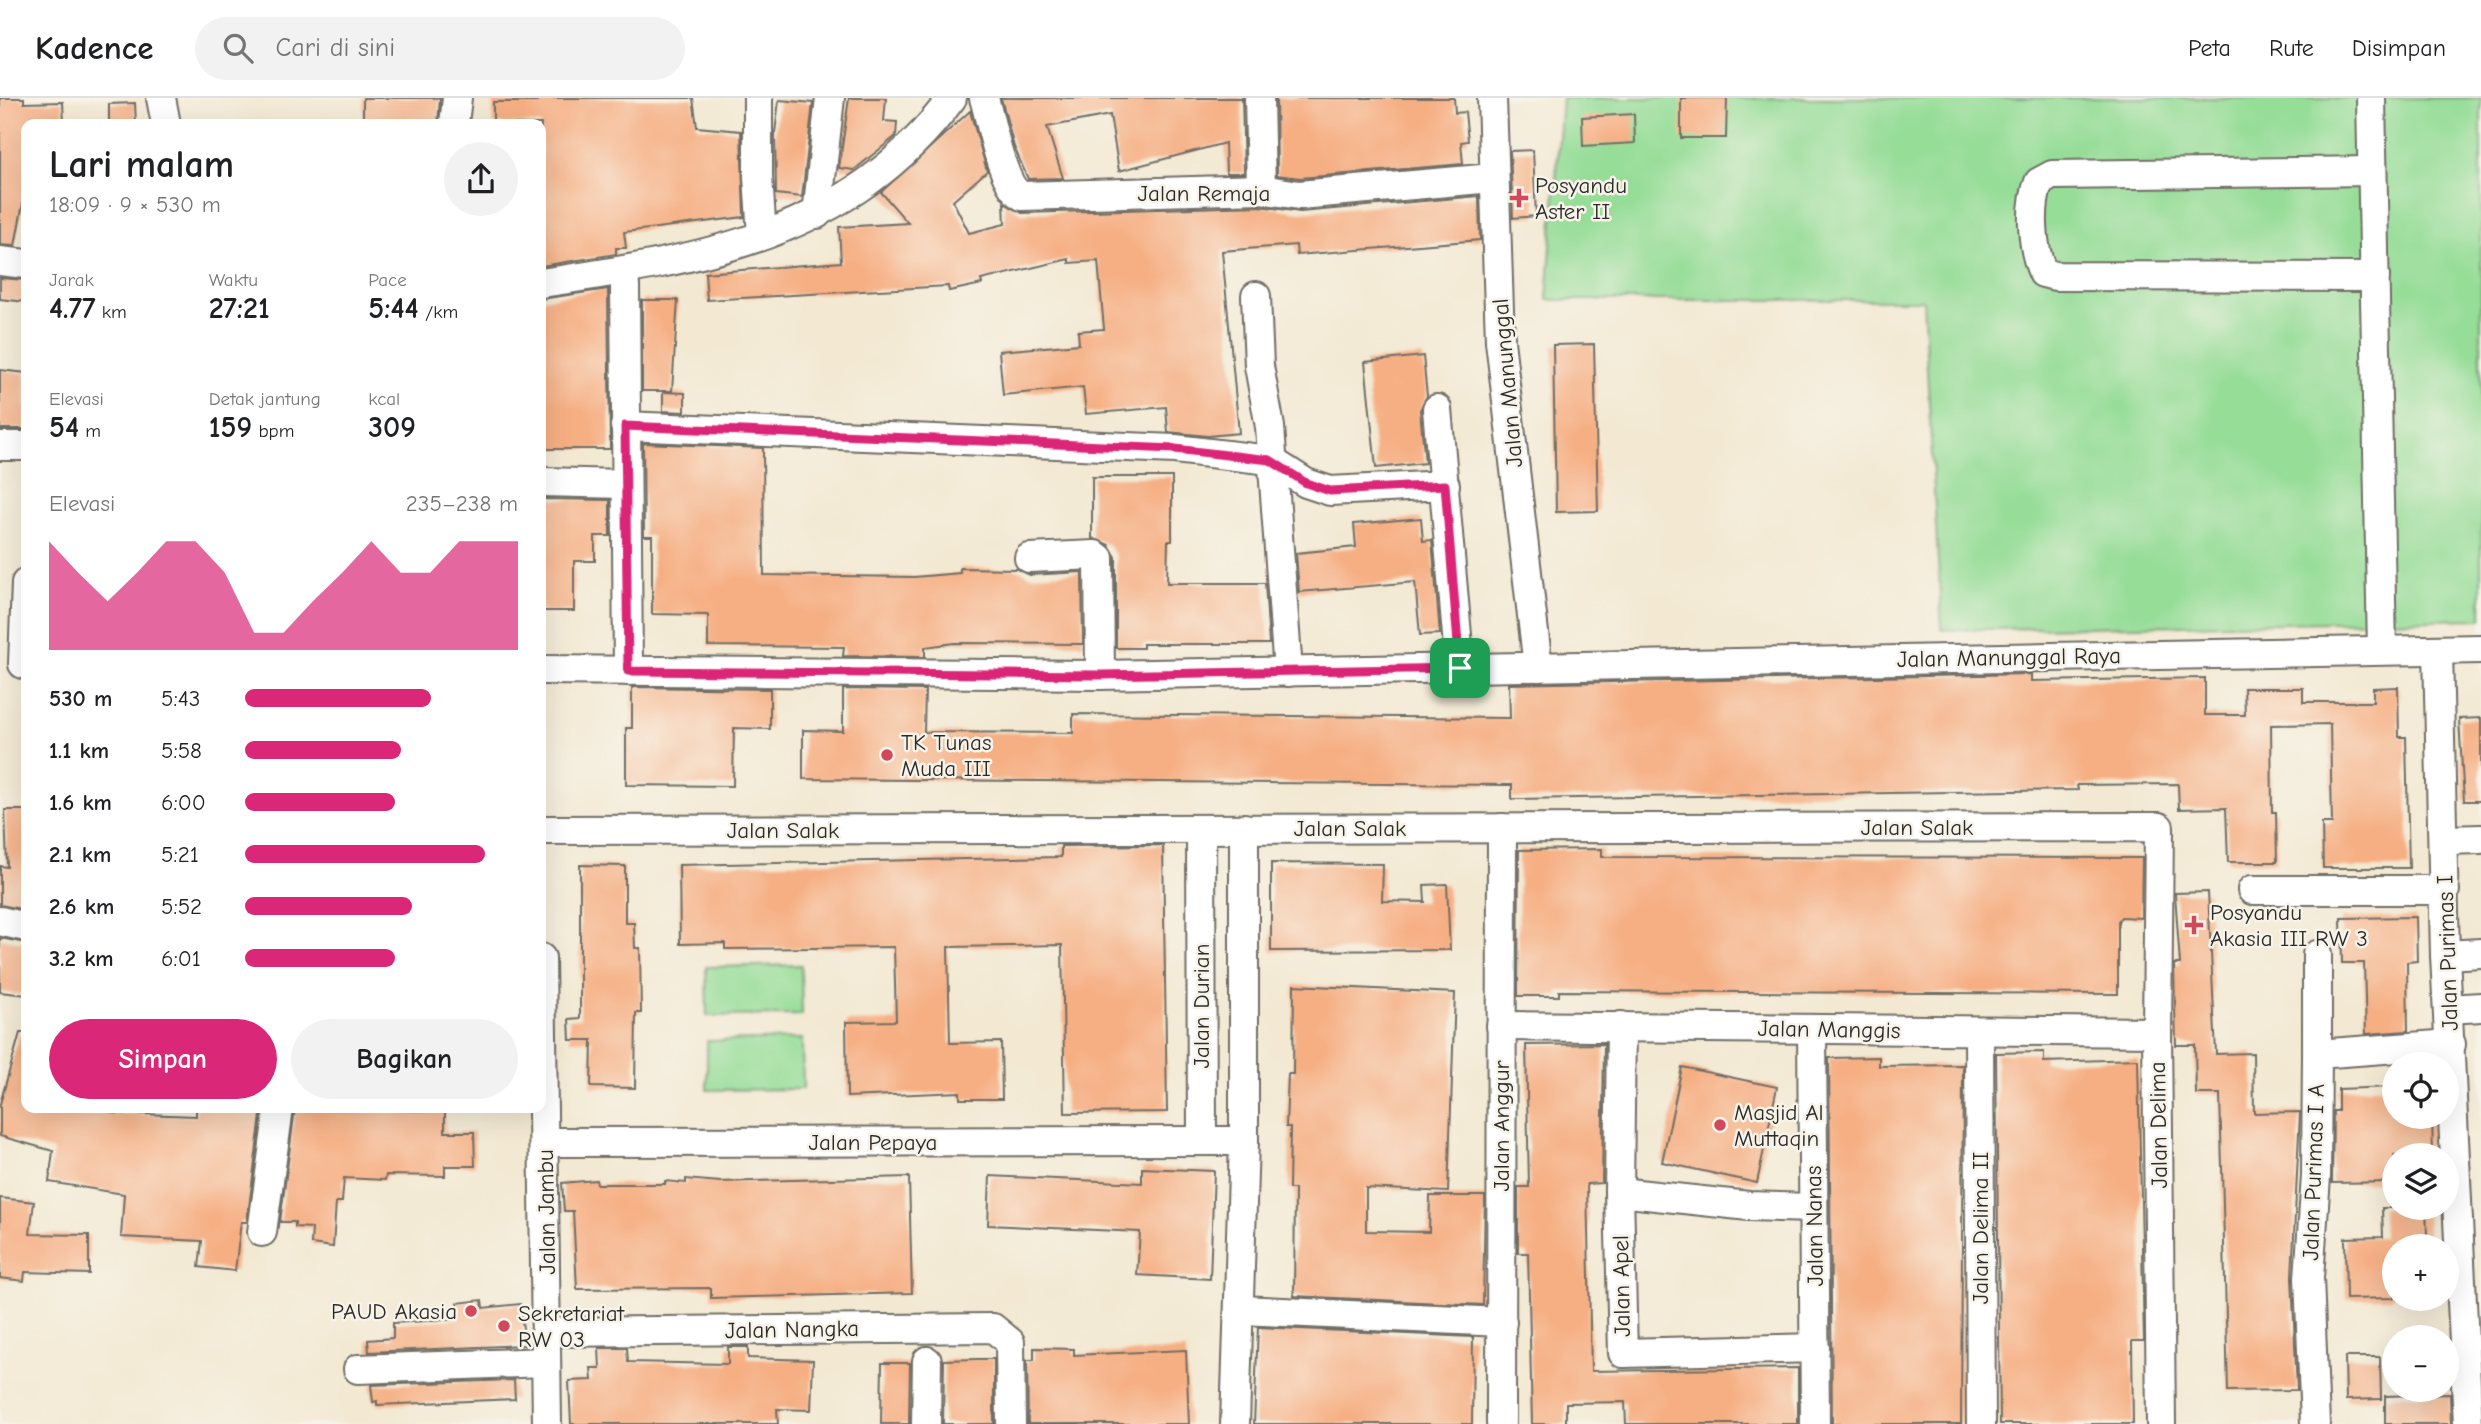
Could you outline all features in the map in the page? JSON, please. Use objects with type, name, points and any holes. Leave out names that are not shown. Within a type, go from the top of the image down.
[{"type":"street","points":[[161,98],[165,119]]},
{"type":"street","points":[[455,119],[457,98]]},
{"type":"street","points":[[758,98],[758,177],[762,235]]},
{"type":"street","points":[[817,214],[830,98]]},
{"type":"street","points":[[546,283],[671,261],[762,235],[817,214],[848,196],[891,165],[932,125],[952,98]]},
{"type":"street","name":"Jalan Remaja","points":[[984,98],[1005,176],[1014,192],[1022,196],[1261,189],[1299,195],[1493,178]]},
{"type":"street","points":[[1259,98],[1261,189]]},
{"type":"street","name":"Jalan Manunggal","points":[[1492,98],[1500,341],[1538,667]]},
{"type":"street","points":[[2371,98],[2382,650]]},
{"type":"street","points":[[2372,171],[2052,175],[2039,182],[2035,192],[2036,256],[2043,273],[2055,276],[2375,277]]},
{"type":"street","points":[[0,261],[21,263]]},
{"type":"street","points":[[625,285],[628,671]]},
{"type":"street","points":[[1256,296],[1259,366],[1270,427],[1270,460],[1288,672]]},
{"type":"street","points":[[1437,409],[1460,668]]},
{"type":"street","points":[[625,426],[1175,449],[1270,460],[1306,483],[1330,491],[1445,485]]},
{"type":"street","points":[[0,446],[21,446]]},
{"type":"street","points":[[546,482],[625,484]]},
{"type":"street","points":[[1029,558],[1093,555],[1098,558],[1100,675]]},
{"type":"street","points":[[0,612],[21,612]]},
{"type":"street","points":[[17,664],[21,641]]},
{"type":"street","name":"Jalan Manunggal Raya","points":[[546,670],[1100,675],[2481,649]]},
{"type":"street","name":"Jalan Purimas I","points":[[2438,650],[2445,955],[2472,1303],[2468,1424]]},
{"type":"street","name":"Jalan Salak","points":[[546,830],[2159,827]]},
{"type":"street","name":"Jalan Delima","points":[[2159,827],[2157,1032],[2161,1424]]},
{"type":"street","name":"Jalan Durian","points":[[1235,1424],[1244,1141],[1244,828]]},
{"type":"street","name":"Jalan Anggur","points":[[1501,1424],[1502,828]]},
{"type":"street","name":"Jalan Durian","points":[[1201,830],[1202,1141]]},
{"type":"street","points":[[2444,840],[2481,839]]},
{"type":"street","points":[[2252,890],[2445,890]]},
{"type":"street","points":[[0,921],[21,926]]},
{"type":"street","points":[[2445,955],[2481,953]]},
{"type":"street","points":[[2317,955],[2317,1054]]},
{"type":"street","points":[[2448,1009],[2481,1007]]},
{"type":"street","name":"Jalan Manggis","points":[[1501,1026],[1979,1033],[2157,1032]]},
{"type":"street","name":"Jalan Apel","points":[[1621,1026],[1619,1192],[1623,1353],[1815,1348]]},
{"type":"street","name":"Jalan Nanas","points":[[1812,1029],[1815,1424]]},
{"type":"street","name":"Jalan Delima II","points":[[1979,1033],[1981,1424]]},
{"type":"street","name":"Jalan Purimas I A","points":[[2315,1424],[2309,1278],[2316,1176],[2317,1054],[2451,1044]]},
{"type":"street","points":[[262,1232],[278,1113]]},
{"type":"street","name":"Jalan Jambu","points":[[544,1113],[547,1424]]},
{"type":"street","points":[[1202,1141],[1244,1141]]},
{"type":"street","name":"Jalan Pepaya","points":[[545,1142],[1202,1141]]},
{"type":"street","points":[[1619,1192],[1749,1206],[1813,1208]]},
{"type":"street","points":[[1240,1310],[1502,1322]]},
{"type":"street","name":"Jalan Nangka","points":[[547,1332],[993,1328],[1010,1342],[1011,1424]]},
{"type":"street","points":[[926,1424],[927,1361]]},
{"type":"street","points":[[358,1369],[545,1362]]},
{"type":"green space","points":[[1562,98],[2481,98],[2481,619],[1942,630],[1923,300],[1547,300]]},
{"type":"green space","points":[[801,965],[802,1015],[707,1016],[706,967]]},
{"type":"green space","points":[[802,1039],[803,1089],[707,1090],[707,1041]]},
{"type":"building","points":[[0,98],[24,98],[24,103],[63,102],[64,119],[21,119],[21,214],[15,246],[0,245]]},
{"type":"building","points":[[363,98],[440,98],[438,119],[363,119]]},
{"type":"building","points":[[693,98],[697,127],[741,131],[744,217],[624,232],[626,248],[616,248],[616,254],[546,265],[546,119],[493,119],[493,102],[537,102],[536,99]]},
{"type":"building","points":[[849,98],[886,98],[884,121],[897,122],[896,136],[854,170],[839,168]]},
{"type":"building","points":[[1001,98],[1242,98],[1244,173],[1226,173],[1225,143],[1119,171],[1110,115],[1047,127],[1063,178],[1028,179],[1014,147]]},
{"type":"building","points":[[1276,98],[1454,98],[1455,113],[1465,112],[1468,141],[1461,142],[1463,164],[1300,178],[1277,175]]},
{"type":"building","points":[[1681,98],[1727,98],[1726,138],[1681,138]]},
{"type":"building","points":[[779,100],[813,103],[802,197],[776,194],[775,133]]},
{"type":"building","points":[[135,103],[136,119],[109,119],[109,104]]},
{"type":"building","points":[[970,111],[987,171],[953,201],[969,233],[1005,224],[1004,203],[1022,213],[1260,206],[1300,212],[1479,196],[1480,240],[1297,255],[1296,245],[1222,251],[1239,433],[1208,436],[1168,432],[1166,407],[1086,414],[1083,387],[1003,395],[999,351],[1079,344],[1078,331],[1104,329],[1098,261],[1069,263],[1069,259],[981,280],[982,284],[949,291],[948,286],[707,300],[705,273],[841,262],[839,227],[908,223],[881,192]]},
{"type":"building","points":[[1634,114],[1635,143],[1583,146],[1582,117]]},
{"type":"building","points":[[1533,150],[1536,216],[1513,218],[1510,151]]},
{"type":"building","points":[[0,278],[21,280],[21,301],[0,299]]},
{"type":"building","points":[[608,289],[610,449],[546,449],[546,298]]},
{"type":"building","points":[[642,300],[678,300],[672,391],[642,391]]},
{"type":"building","points":[[1594,344],[1598,511],[1556,512],[1553,345]]},
{"type":"building","points":[[1423,356],[1427,396],[1420,410],[1425,463],[1376,468],[1365,362]]},
{"type":"building","points":[[0,370],[21,372],[21,429],[0,429]]},
{"type":"building","points":[[663,392],[685,393],[685,412],[663,411]]},
{"type":"building","points":[[643,443],[763,448],[764,575],[914,577],[960,573],[960,568],[1017,569],[1030,575],[1082,572],[1083,644],[954,643],[925,647],[925,657],[843,656],[844,647],[708,646],[708,615],[652,614],[652,536],[644,536]]},
{"type":"building","points":[[1092,477],[1172,477],[1172,541],[1168,541],[1167,583],[1265,583],[1269,644],[1143,644],[1143,648],[1116,648],[1116,557],[1109,545],[1092,538]]},
{"type":"building","points":[[546,499],[610,500],[610,536],[595,536],[595,561],[574,561],[574,611],[546,611]]},
{"type":"building","points":[[1421,518],[1423,541],[1432,540],[1440,634],[1420,635],[1415,582],[1299,592],[1296,553],[1356,547],[1354,524]]},
{"type":"building","points":[[2031,674],[2031,681],[2205,678],[2205,715],[2245,715],[2244,688],[2303,688],[2303,702],[2373,702],[2373,688],[2398,687],[2399,737],[2406,737],[2409,868],[2323,868],[2322,823],[2332,823],[2330,724],[2271,725],[2272,812],[2276,812],[2277,862],[2228,862],[2226,808],[2179,809],[2178,784],[2077,785],[2078,790],[1512,799],[1512,785],[803,779],[803,730],[843,731],[843,689],[925,690],[924,732],[1073,733],[1073,714],[1510,718],[1509,684]]},
{"type":"building","points":[[632,687],[770,689],[770,729],[734,728],[733,786],[626,785],[626,728],[632,728]]},
{"type":"building","points":[[2481,718],[2481,801],[2464,801],[2459,719]]},
{"type":"building","points":[[5,810],[21,810],[21,909],[0,905],[0,866],[7,867]]},
{"type":"building","points":[[1163,845],[1167,1112],[1065,1113],[1062,945],[948,947],[950,1043],[1001,1042],[1002,1099],[960,1099],[960,1092],[847,1097],[846,1022],[896,1021],[894,947],[725,949],[725,943],[680,944],[679,865],[1061,857],[1061,846]]},
{"type":"building","points":[[1602,849],[1602,857],[2142,858],[2141,918],[2121,917],[2118,921],[2118,994],[1559,991],[1559,996],[1518,996],[1519,850]]},
{"type":"building","points":[[1271,863],[1383,864],[1382,901],[1425,902],[1424,885],[1447,884],[1450,950],[1271,951]]},
{"type":"building","points":[[580,865],[625,866],[625,923],[634,923],[635,948],[640,948],[641,1013],[636,1013],[635,1088],[591,1087],[592,1040],[570,1040],[569,1019],[580,1018]]},
{"type":"building","points":[[2208,892],[2216,1054],[2253,1053],[2254,1113],[2300,1112],[2292,1277],[2297,1390],[2228,1391],[2220,1094],[2196,1094],[2195,1045],[2176,1045],[2174,964],[2180,964],[2175,893]]},
{"type":"building","points":[[2416,917],[2417,961],[2407,962],[2408,1031],[2366,1034],[2364,963],[2342,963],[2341,918]]},
{"type":"building","points":[[0,938],[21,942],[21,994],[0,992]]},
{"type":"building","points":[[1294,985],[1455,993],[1448,1192],[1366,1188],[1366,1231],[1429,1232],[1430,1196],[1485,1196],[1483,1305],[1294,1296],[1295,1189],[1289,1189],[1290,1127],[1286,1127],[1288,1074],[1293,1074]]},
{"type":"building","points":[[21,1033],[21,1113],[196,1116],[196,1113],[261,1113],[247,1222],[241,1222],[235,1271],[199,1267],[202,1241],[121,1237],[124,1194],[49,1182],[53,1151],[0,1136],[0,1104]]},
{"type":"building","points":[[1604,1044],[1602,1183],[1587,1184],[1591,1371],[1798,1368],[1798,1424],[1626,1424],[1625,1402],[1566,1403],[1566,1424],[1532,1424],[1528,1253],[1518,1253],[1518,1187],[1529,1187],[1526,1045]]},
{"type":"building","points":[[2044,1052],[2044,1062],[2138,1059],[2144,1341],[2132,1341],[2133,1424],[2000,1424],[1996,1053]]},
{"type":"building","points":[[1879,1057],[1879,1066],[1963,1065],[1961,1424],[1832,1424],[1829,1058]]},
{"type":"building","name":"Masjid Al Muttaqin","points":[[1682,1067],[1777,1087],[1757,1183],[1662,1162]]},
{"type":"building","points":[[2382,1087],[2382,1129],[2432,1129],[2433,1143],[2382,1143],[2382,1182],[2332,1183],[2333,1111],[2338,1111],[2338,1089]]},
{"type":"building","points":[[294,1113],[445,1113],[445,1132],[474,1132],[475,1166],[445,1166],[445,1176],[386,1175],[385,1180],[344,1178],[342,1202],[336,1202],[333,1247],[311,1244],[312,1228],[295,1227],[295,1222],[280,1222]]},
{"type":"building","points":[[1142,1168],[1214,1171],[1210,1279],[1137,1275],[1140,1232],[988,1225],[990,1176],[1142,1183]]},
{"type":"building","points":[[909,1177],[912,1293],[711,1298],[711,1288],[577,1289],[573,1211],[564,1211],[562,1183],[596,1180],[597,1184],[665,1184],[665,1181],[686,1183],[686,1179],[720,1182]]},
{"type":"building","points":[[0,1198],[34,1202],[30,1234],[89,1235],[89,1274],[25,1272],[24,1281],[0,1278]]},
{"type":"building","points":[[2382,1220],[2426,1220],[2427,1234],[2383,1234]]},
{"type":"building","points":[[2382,1237],[2382,1298],[2346,1299],[2345,1238]]},
{"type":"building","points":[[482,1300],[483,1308],[520,1304],[525,1345],[369,1352],[368,1340],[393,1338],[393,1323],[459,1319],[457,1303]]},
{"type":"building","points":[[1258,1327],[1473,1337],[1472,1424],[1254,1424]]},
{"type":"building","points":[[728,1347],[748,1347],[748,1358],[813,1360],[811,1410],[777,1409],[778,1424],[571,1424],[569,1381],[592,1380],[591,1368],[600,1368],[599,1348],[627,1348],[628,1362],[728,1364]]},
{"type":"building","points":[[1034,1348],[1074,1349],[1074,1355],[1186,1350],[1189,1424],[1028,1424],[1027,1360],[1034,1360]]},
{"type":"building","points":[[2345,1357],[2380,1357],[2381,1399],[2346,1400]]},
{"type":"building","points":[[994,1359],[994,1424],[943,1424],[944,1360]]},
{"type":"building","points":[[882,1363],[910,1363],[909,1424],[881,1424]]},
{"type":"building","points":[[514,1380],[515,1399],[377,1405],[377,1401],[373,1402],[371,1385]]},
{"type":"building","points":[[2385,1402],[2450,1402],[2451,1424],[2385,1424]]},
{"type":"place","name":"Posyandu Aster II","points":[[1519,198]]},
{"type":"place","name":"TK Tunas Muda III","points":[[887,755]]},
{"type":"place","name":"Posyandu Akasia III RW 3","points":[[2194,925]]},
{"type":"place","name":"Masjid Al Muttaqin","points":[[1720,1125]]},
{"type":"place","name":"PAUD Akasia","points":[[471,1311]]},
{"type":"place","name":"Sekretariat RW 03","points":[[504,1326]]},
{"type":"route","points":[[625,426],[1175,449],[1270,460],[1306,483],[1330,491],[1445,485],[1460,668],[1100,675],[628,671],[625,426]]}]
